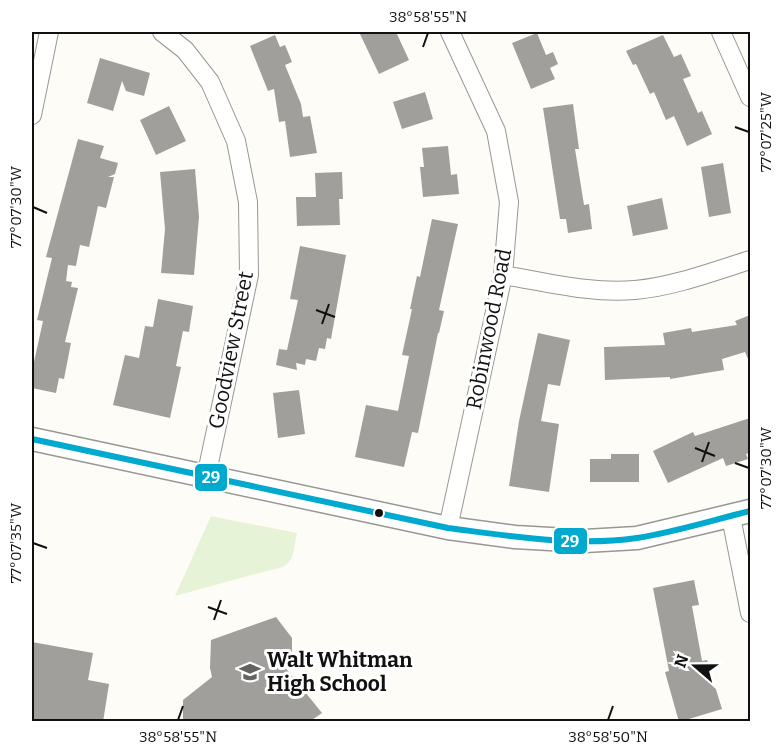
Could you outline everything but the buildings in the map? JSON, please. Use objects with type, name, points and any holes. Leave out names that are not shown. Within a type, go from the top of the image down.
[{"type":"street","points":[[32,115],[50,32]]},
{"type":"street","name":"Goodview Street","points":[[162,32],[185,51],[210,82],[236,141],[248,202],[249,275],[206,477]]},
{"type":"street","name":"Robinwood Road","points":[[448,528],[503,275],[509,202],[496,130],[450,32]]},
{"type":"street","points":[[721,32],[750,97]]},
{"type":"street","points":[[503,275],[586,289],[635,290],[697,277],[750,260]]},
{"type":"street","points":[[32,439],[448,528],[515,537],[585,541],[637,538],[741,514],[750,613]]},
{"type":"green space","points":[[211,516],[297,533],[289,562],[278,568],[175,596]]},
{"type":"transit line","name":"29","points":[[32,439],[448,528],[519,537],[566,541],[637,538],[750,511]]},
{"type":"place","name":"Walt Whitman High School","points":[[250,672]]}]
